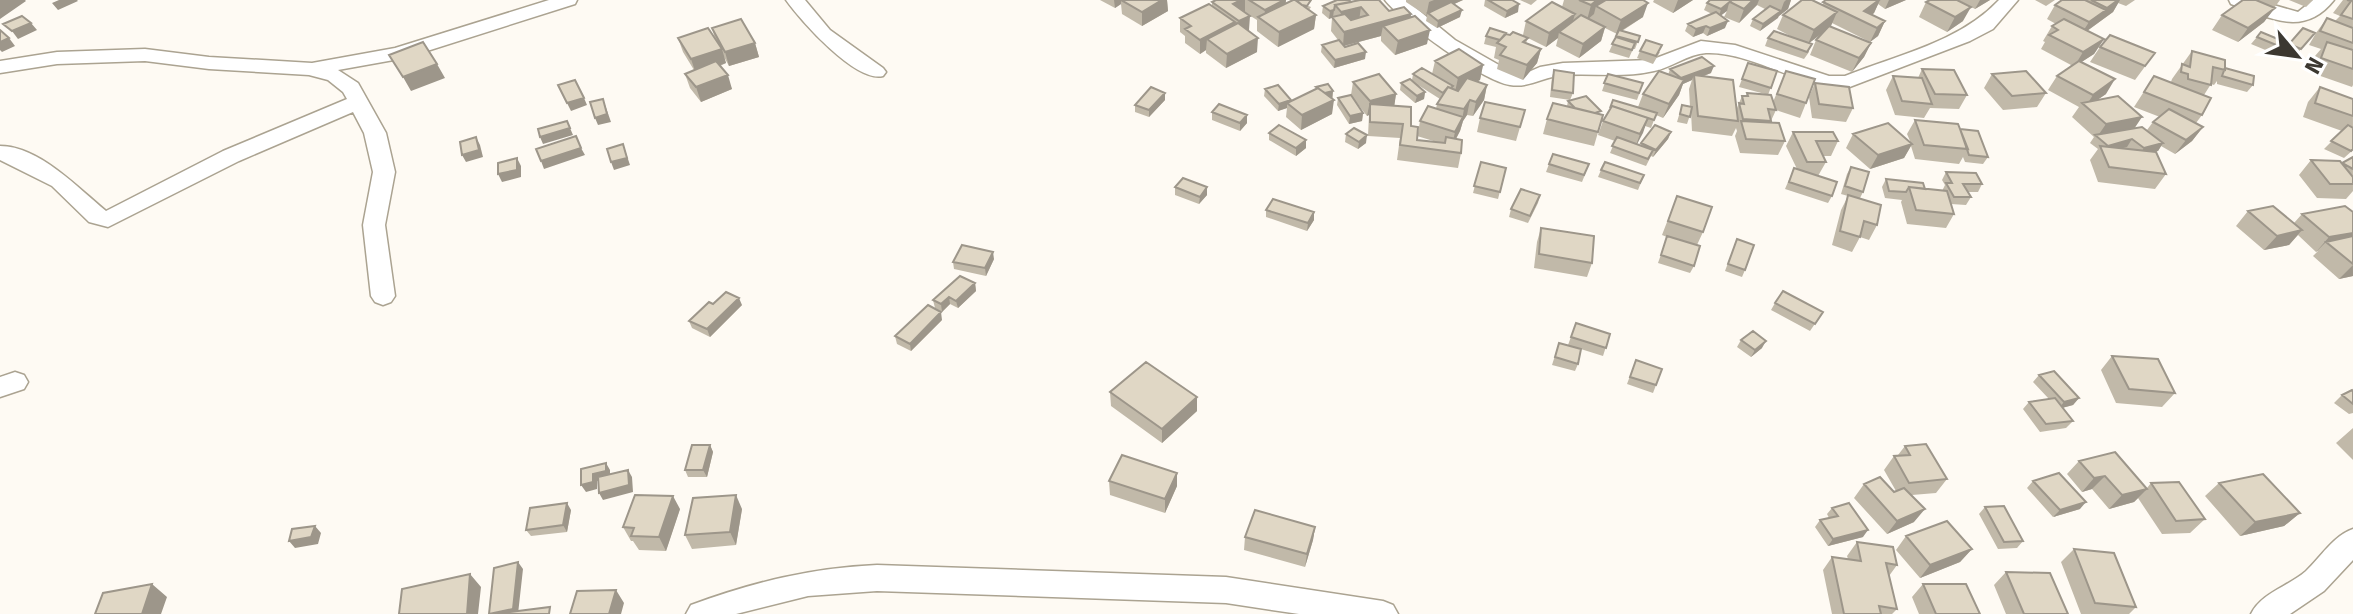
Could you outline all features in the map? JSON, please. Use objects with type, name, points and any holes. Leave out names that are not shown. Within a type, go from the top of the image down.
[{"type":"street","points":[[310,69],[376,59],[568,0]]},
{"type":"street","points":[[795,0],[823,34],[876,72]]},
{"type":"street","points":[[1394,0],[1448,44],[1518,82],[1547,71],[1655,65],[1701,47],[1740,51],[1828,82],[1847,82],[1986,25],[2009,0]]},
{"type":"street","points":[[2238,0],[2276,14],[2302,18],[2325,0]]},
{"type":"street","points":[[1961,13],[1986,25]]},
{"type":"street","points":[[0,67],[57,58],[117,55],[310,69],[326,72],[344,81],[375,133],[384,172],[374,225],[383,296]]},
{"type":"street","points":[[0,153],[8,153],[60,181],[97,216],[108,219],[231,156],[358,102]]},
{"type":"street","points":[[2266,614],[2314,582],[2353,541]]},
{"type":"street","points":[[701,614],[783,586],[877,578],[1226,590],[1383,614]]},
{"type":"building","points":[[1121,0],[1162,0],[1142,12]]},
{"type":"building","points":[[1241,0],[1233,4],[1250,16],[1239,21],[1212,2]]},
{"type":"building","points":[[1249,0],[1284,0],[1265,10]]},
{"type":"building","points":[[1293,0],[1316,15],[1279,32],[1258,17]]},
{"type":"building","points":[[1296,0],[1311,0],[1307,6]]},
{"type":"building","points":[[1337,0],[1351,2],[1335,5],[1334,10],[1330,11],[1323,6]]},
{"type":"building","points":[[1379,0],[1389,11],[1404,7],[1411,14],[1344,32],[1332,17],[1345,14],[1351,20],[1368,15],[1361,7],[1341,12],[1335,5]]},
{"type":"building","points":[[1488,0],[1512,0],[1519,4],[1507,11]]},
{"type":"building","points":[[1579,0],[1597,0],[1591,5]]},
{"type":"building","points":[[1606,0],[1643,0],[1648,3],[1621,20],[1596,6]]},
{"type":"building","points":[[1710,0],[1732,0],[1721,9],[1707,3]]},
{"type":"building","points":[[1753,0],[1744,9],[1730,2]]},
{"type":"building","points":[[1802,0],[1812,0],[1837,12],[1814,30],[1783,15]]},
{"type":"building","points":[[1879,0],[1864,11],[1885,21],[1877,28],[1823,2]]},
{"type":"building","points":[[1957,0],[1971,7],[1955,17],[1926,2]]},
{"type":"building","points":[[2062,0],[2085,0],[2106,10],[2089,22],[2055,5]]},
{"type":"building","points":[[2091,0],[2118,0],[2107,8]]},
{"type":"building","points":[[2243,0],[2256,0],[2275,8],[2248,28],[2222,15]]},
{"type":"building","points":[[2347,0],[2353,0],[2353,19],[2341,15],[2351,1]]},
{"type":"building","points":[[1451,2],[1462,10],[1438,21],[1428,13]]},
{"type":"building","points":[[1552,2],[1575,14],[1549,33],[1526,21]]},
{"type":"building","points":[[1209,4],[1235,22],[1200,40],[1185,29],[1191,26],[1180,18]]},
{"type":"building","points":[[1770,6],[1781,11],[1763,24],[1753,19]]},
{"type":"building","points":[[1716,12],[1728,21],[1710,28],[1696,29],[1688,24]]},
{"type":"building","points":[[1581,15],[1605,27],[1583,44],[1559,32]]},
{"type":"building","points":[[22,16],[31,23],[12,31],[3,24]]},
{"type":"building","points":[[1415,16],[1430,30],[1398,41],[1383,26]]},
{"type":"building","points":[[2327,18],[2353,28],[2353,43],[2320,31]]},
{"type":"building","points":[[741,19],[755,43],[725,52],[712,28]]},
{"type":"building","points":[[2064,19],[2104,39],[2083,52],[2049,35],[2058,30],[2052,26]]},
{"type":"building","points":[[1238,23],[1258,38],[1227,54],[1207,39]]},
{"type":"building","points":[[1829,26],[1871,43],[1859,58],[1816,40]]},
{"type":"building","points":[[708,28],[722,49],[691,59],[678,38]]},
{"type":"building","points":[[1490,28],[1506,33],[1500,40],[1486,36]]},
{"type":"building","points":[[2303,28],[2315,33],[2301,49],[2289,44]]},
{"type":"building","points":[[0,30],[9,38],[0,42]]},
{"type":"building","points":[[1619,30],[1640,36],[1638,42],[1616,36]]},
{"type":"building","points":[[1774,31],[1812,44],[1807,52],[1768,38]]},
{"type":"building","points":[[1513,32],[1528,38],[1523,42],[1541,49],[1527,65],[1500,55],[1506,47],[1497,43]]},
{"type":"building","points":[[2261,32],[2285,42],[2281,47],[2257,37]]},
{"type":"building","points":[[2110,35],[2155,53],[2145,66],[2100,47]]},
{"type":"building","points":[[1616,37],[1635,43],[1632,50],[1612,44]]},
{"type":"building","points":[[1339,40],[1345,47],[1358,43],[1366,52],[1335,60],[1322,45]]},
{"type":"building","points":[[1646,40],[1662,45],[1656,56],[1640,51]]},
{"type":"building","points":[[423,42],[437,64],[403,77],[389,55]]},
{"type":"building","points":[[2327,42],[2353,50],[2353,69],[2321,58]]},
{"type":"building","points":[[1459,49],[1483,65],[1458,78],[1435,61]]},
{"type":"building","points":[[2192,51],[2225,60],[2225,70],[2213,67],[2211,85],[2188,79],[2188,74],[2181,72],[2182,64],[2190,67]]},
{"type":"building","points":[[1702,57],[1714,66],[1681,78],[1670,69]]},
{"type":"building","points":[[716,61],[728,75],[696,87],[685,74]]},
{"type":"building","points":[[2079,61],[2115,79],[2093,95],[2057,76]]},
{"type":"building","points":[[1748,63],[1777,71],[1771,88],[1742,79]]},
{"type":"building","points":[[1422,68],[1453,86],[1443,93],[1413,74]]},
{"type":"building","points":[[2225,68],[2254,76],[2253,85],[2222,76]]},
{"type":"building","points":[[1922,69],[1954,70],[1967,95],[1935,94]]},
{"type":"building","points":[[1554,70],[1574,73],[1573,93],[1552,90]]},
{"type":"building","points":[[1659,71],[1684,80],[1669,104],[1643,94]]},
{"type":"building","points":[[1786,71],[1815,79],[1806,103],[1777,94]]},
{"type":"building","points":[[2026,71],[2046,93],[2012,96],[1992,74]]},
{"type":"building","points":[[1379,74],[1396,94],[1370,101],[1353,82]]},
{"type":"building","points":[[1608,74],[1643,83],[1639,93],[1604,83]]},
{"type":"building","points":[[1694,75],[1733,80],[1738,121],[1698,116]]},
{"type":"building","points":[[1893,76],[1922,78],[1932,104],[1902,101]]},
{"type":"building","points":[[2154,76],[2211,98],[2202,115],[2144,92]]},
{"type":"building","points":[[1467,78],[1487,85],[1476,102],[1470,100],[1464,109],[1437,104],[1448,87],[1458,91]]},
{"type":"building","points":[[1410,79],[1425,92],[1417,96],[1401,83]]},
{"type":"building","points":[[575,80],[584,98],[567,103],[558,85]]},
{"type":"building","points":[[1815,83],[1849,87],[1853,108],[1819,104]]},
{"type":"building","points":[[1328,84],[1333,91],[1325,93],[1316,87]]},
{"type":"building","points":[[1278,85],[1291,100],[1279,104],[1265,89]]},
{"type":"building","points":[[1151,87],[1165,93],[1149,110],[1135,105]]},
{"type":"building","points":[[2320,87],[2353,99],[2353,116],[2315,103]]},
{"type":"building","points":[[1318,88],[1334,100],[1302,115],[1287,103]]},
{"type":"building","points":[[1747,93],[1771,95],[1776,110],[1768,109],[1771,121],[1743,119],[1739,103],[1744,104],[1742,96],[1748,96]]},
{"type":"building","points":[[1351,95],[1363,113],[1350,116],[1338,98]]},
{"type":"building","points":[[1586,96],[1601,111],[1595,113],[1575,108],[1568,101]]},
{"type":"building","points":[[2118,96],[2142,117],[2106,124],[2082,103]]},
{"type":"building","points":[[603,99],[607,114],[595,118],[590,102]]},
{"type":"building","points":[[1613,100],[1657,113],[1654,120],[1612,106],[1610,108]]},
{"type":"building","points":[[1485,102],[1525,110],[1520,127],[1480,118]]},
{"type":"building","points":[[1553,103],[1603,115],[1598,132],[1547,119]]},
{"type":"building","points":[[1219,104],[1247,115],[1240,123],[1212,112]]},
{"type":"building","points":[[1370,104],[1411,107],[1411,126],[1418,127],[1417,140],[1445,143],[1446,137],[1462,140],[1461,153],[1400,145],[1403,124],[1370,122]]},
{"type":"building","points":[[1682,105],[1692,107],[1690,117],[1680,114]]},
{"type":"building","points":[[1428,106],[1463,117],[1455,132],[1420,121]]},
{"type":"building","points":[[1612,106],[1648,118],[1640,134],[1603,121]]},
{"type":"building","points":[[2169,109],[2203,127],[2186,140],[2153,122]]},
{"type":"building","points":[[1915,120],[1958,124],[1968,149],[1924,145]]},
{"type":"building","points":[[567,121],[570,128],[540,137],[538,129]]},
{"type":"building","points":[[1741,121],[1779,123],[1785,141],[1746,139]]},
{"type":"building","points":[[1888,123],[1912,144],[1878,155],[1853,134]]},
{"type":"building","points":[[1279,125],[1306,140],[1296,148],[1269,133]]},
{"type":"building","points":[[1655,125],[1671,132],[1656,150],[1641,143]]},
{"type":"building","points":[[2348,125],[2353,128],[2351,151],[2331,141]]},
{"type":"building","points":[[2142,127],[2163,143],[2144,148],[2132,139],[2108,146],[2095,135]]},
{"type":"building","points":[[1354,128],[1367,135],[1359,142],[1346,134]]},
{"type":"building","points":[[1960,129],[1978,131],[1988,157],[1969,155]]},
{"type":"building","points":[[1793,132],[1833,132],[1838,141],[1816,141],[1826,162],[1807,162]]},
{"type":"building","points":[[576,136],[581,148],[541,161],[536,149]]},
{"type":"building","points":[[476,137],[479,150],[462,155],[460,142]]},
{"type":"building","points":[[1617,137],[1653,150],[1648,159],[1612,146]]},
{"type":"building","points":[[623,144],[627,158],[611,162],[607,149]]},
{"type":"building","points":[[2100,146],[2156,152],[2166,174],[2109,167]]},
{"type":"building","points":[[1553,154],[1589,164],[1584,175],[1549,164]]},
{"type":"building","points":[[2353,157],[2353,169],[2342,163]]},
{"type":"building","points":[[517,158],[517,170],[498,174],[498,163]]},
{"type":"building","points":[[2311,160],[2340,161],[2353,177],[2353,184],[2330,184]]},
{"type":"building","points":[[1481,162],[1506,168],[1500,192],[1474,186]]},
{"type":"building","points":[[1605,162],[1644,175],[1640,183],[1601,170]]},
{"type":"building","points":[[1851,167],[1869,172],[1863,192],[1845,186]]},
{"type":"building","points":[[1794,168],[1837,182],[1832,196],[1789,182]]},
{"type":"building","points":[[1946,172],[1976,173],[1982,184],[1963,184],[1971,197],[1954,197],[1946,183],[1952,183]]},
{"type":"building","points":[[1183,178],[1207,187],[1200,197],[1175,187]]},
{"type":"building","points":[[1886,179],[1923,183],[1925,189],[1909,187],[1906,192],[1889,191]]},
{"type":"building","points":[[1909,187],[1947,191],[1954,214],[1916,210]]},
{"type":"building","points":[[1521,189],[1540,195],[1530,216],[1511,209]]},
{"type":"building","points":[[1848,195],[1881,205],[1877,225],[1864,221],[1860,237],[1840,231]]},
{"type":"building","points":[[1677,196],[1712,207],[1703,232],[1668,221]]},
{"type":"building","points":[[1273,199],[1314,212],[1308,223],[1266,210]]},
{"type":"building","points":[[2273,206],[2302,230],[2277,236],[2248,211]]},
{"type":"building","points":[[2345,206],[2353,212],[2353,233],[2329,237],[2302,214]]},
{"type":"building","points":[[1541,228],[1594,236],[1592,263],[1539,254]]},
{"type":"building","points":[[1667,236],[1700,246],[1694,266],[1661,255]]},
{"type":"building","points":[[2353,236],[2353,264],[2326,242]]},
{"type":"building","points":[[1737,239],[1754,245],[1745,270],[1728,264]]},
{"type":"building","points":[[962,245],[993,252],[985,268],[953,262]]},
{"type":"building","points":[[960,276],[975,283],[956,301],[949,297],[941,304],[933,300]]},
{"type":"building","points":[[1783,291],[1823,312],[1815,324],[1775,303]]},
{"type":"building","points":[[726,292],[739,298],[707,329],[689,321],[709,302],[713,304]]},
{"type":"building","points":[[928,305],[941,312],[910,344],[895,336]]},
{"type":"building","points":[[1576,323],[1610,334],[1606,348],[1571,337]]},
{"type":"building","points":[[1753,331],[1766,341],[1755,350],[1741,340]]},
{"type":"building","points":[[1559,343],[1581,349],[1578,364],[1555,357]]},
{"type":"building","points":[[2112,356],[2158,359],[2175,393],[2129,389]]},
{"type":"building","points":[[1636,360],[1662,369],[1656,385],[1630,377]]},
{"type":"building","points":[[1146,362],[1197,397],[1162,429],[1110,392]]},
{"type":"building","points":[[2054,371],[2079,398],[2064,402],[2039,375]]},
{"type":"building","points":[[2353,391],[2353,404],[2342,395]]},
{"type":"building","points":[[2055,398],[2073,421],[2046,424],[2029,402]]},
{"type":"building","points":[[1926,444],[1947,479],[1909,483],[1894,456],[1910,455],[1905,446]]},
{"type":"building","points":[[692,445],[710,445],[703,470],[685,470]]},
{"type":"building","points":[[2115,452],[2147,489],[2122,495],[2105,476],[2094,478],[2079,461]]},
{"type":"building","points":[[1122,455],[1177,473],[1165,499],[1109,481]]},
{"type":"building","points":[[606,463],[606,471],[593,474],[593,482],[581,485],[581,469]]},
{"type":"building","points":[[628,470],[629,485],[599,493],[598,477]]},
{"type":"building","points":[[2059,473],[2086,502],[2060,510],[2033,481]]},
{"type":"building","points":[[2263,474],[2300,513],[2255,522],[2219,483]]},
{"type":"building","points":[[1880,477],[1894,492],[1904,488],[1925,509],[1897,521],[1864,484]]},
{"type":"building","points":[[2179,482],[2205,519],[2176,521],[2151,483]]},
{"type":"building","points":[[635,495],[673,496],[659,537],[631,536],[634,528],[623,527]]},
{"type":"building","points":[[736,495],[730,532],[685,535],[693,498]]},
{"type":"building","points":[[567,503],[563,525],[526,530],[530,508]]},
{"type":"building","points":[[1849,503],[1868,530],[1833,539],[1820,520],[1838,516],[1832,508]]},
{"type":"building","points":[[2004,506],[2023,541],[2004,542],[1985,507]]},
{"type":"building","points":[[1255,510],[1315,527],[1307,554],[1245,537]]},
{"type":"building","points":[[1947,521],[1972,549],[1930,565],[1906,536]]},
{"type":"building","points":[[315,526],[311,537],[289,541],[292,529]]},
{"type":"building","points":[[1857,542],[1893,547],[1897,565],[1886,563],[1897,609],[1879,606],[1881,614],[1844,614],[1832,557],[1861,561]]},
{"type":"building","points":[[2074,549],[2114,553],[2136,607],[2095,603]]},
{"type":"building","points":[[518,562],[513,609],[489,614],[494,568]]},
{"type":"building","points":[[2006,572],[2050,573],[2068,614],[2024,614]]},
{"type":"building","points":[[470,574],[467,614],[399,614],[402,589]]},
{"type":"building","points":[[152,584],[142,614],[95,614],[103,593]]},
{"type":"building","points":[[1923,584],[1966,584],[1980,614],[1936,614]]},
{"type":"building","points":[[616,590],[609,614],[570,614],[577,591]]},
{"type":"building","points":[[550,607],[549,614],[500,614],[501,613]]}]
